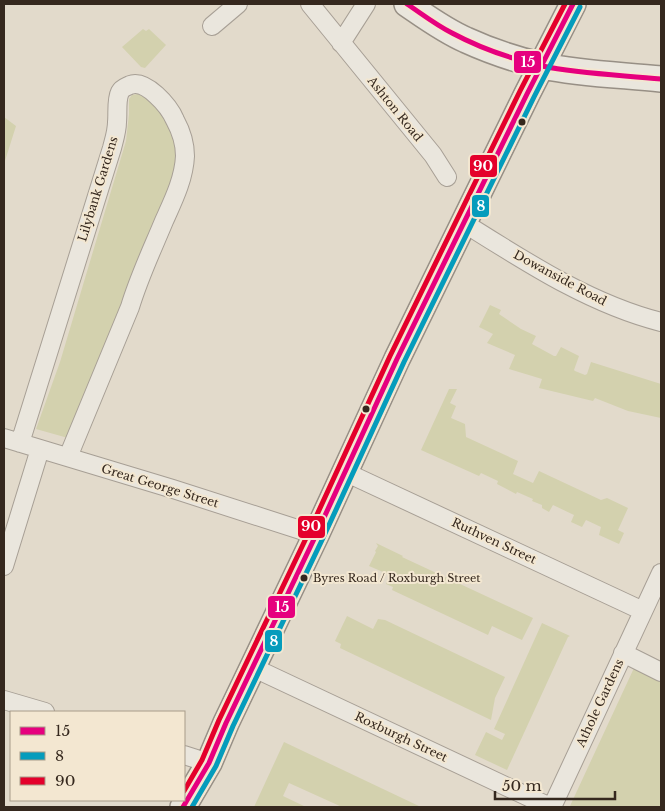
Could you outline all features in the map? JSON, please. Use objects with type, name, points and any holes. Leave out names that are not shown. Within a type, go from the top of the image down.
[{"type":"main road","points":[[407,4],[464,40],[541,66],[661,79]]},
{"type":"main road","points":[[183,807],[209,763],[397,358],[573,4]]},
{"type":"street","points":[[212,26],[238,4]]},
{"type":"street","name":"Ashton Road","points":[[310,4],[433,155],[447,177]]},
{"type":"street","points":[[341,42],[366,4]]},
{"type":"street","name":"Lilybank Gardens","points":[[12,441],[112,148],[117,124],[119,95],[124,88],[136,84],[141,85],[150,90],[166,105],[174,117],[185,145],[184,169],[176,194],[136,287],[130,307],[68,457]]},
{"type":"street","name":"Dowanside Road","points":[[464,223],[573,287],[622,309],[661,322]]},
{"type":"street","name":"Great George Street","points":[[12,441],[173,489],[316,535]]},
{"type":"street","points":[[4,566],[40,449]]},
{"type":"street","name":"Ruthven Street","points":[[345,472],[643,611]]},
{"type":"street","name":"Athole Gardens","points":[[551,807],[661,573]]},
{"type":"street","name":"Athole Gardens","points":[[623,653],[661,672]]},
{"type":"street","name":"Roxburgh Street","points":[[252,667],[551,807]]},
{"type":"street","points":[[4,700],[42,711]]},
{"type":"street","points":[[185,755],[209,763]]},
{"type":"shaded area","points":[[143,29],[146,31],[149,29],[166,45],[145,68],[141,67],[122,47]]},
{"type":"shaded area","points":[[138,94],[160,108],[177,139],[176,172],[68,438],[36,429],[60,362],[126,141],[129,99],[132,95]]},
{"type":"shaded area","points":[[4,117],[16,126],[4,164]]},
{"type":"shaded area","points":[[490,305],[501,310],[499,314],[521,329],[536,336],[532,344],[554,356],[556,356],[561,347],[579,356],[575,371],[587,374],[591,362],[661,384],[661,418],[628,411],[595,398],[593,401],[539,388],[542,379],[509,369],[515,355],[487,343],[493,334],[479,327]]},
{"type":"shaded area","points":[[449,389],[457,389],[450,403],[456,406],[451,418],[465,424],[466,437],[518,461],[513,474],[533,483],[539,471],[601,500],[607,498],[628,508],[618,530],[624,533],[619,544],[599,535],[601,527],[586,520],[582,527],[571,522],[574,515],[553,505],[549,512],[542,508],[542,505],[532,501],[533,499],[517,492],[516,494],[497,484],[498,481],[481,473],[479,476],[421,450]]},
{"type":"shaded area","points":[[376,543],[533,618],[522,640],[492,626],[488,635],[392,590],[393,587],[386,584],[390,575],[369,566],[378,546]]},
{"type":"shaded area","points":[[347,616],[373,629],[378,619],[385,620],[505,677],[495,698],[491,720],[340,648],[341,644],[335,641]]},
{"type":"shaded area","points":[[542,623],[570,636],[507,770],[475,755],[486,732],[502,740],[505,734],[494,729]]},
{"type":"shaded area","points":[[634,668],[661,681],[661,807],[571,807],[570,806]]},
{"type":"shaded area","points":[[284,742],[421,807],[342,807],[289,783],[283,796],[306,807],[254,807]]},
{"type":"transit line","name":"15","points":[[407,4],[440,26],[463,38],[496,53],[519,60],[572,71],[661,79]]},
{"type":"transit line","name":"90","points":[[185,789],[202,760],[390,356],[520,91],[565,4]]},
{"type":"transit line","name":"15","points":[[183,807],[209,763],[397,359],[573,4]]},
{"type":"transit line","name":"8","points":[[192,807],[216,766],[404,362],[580,7]]},
{"type":"place","name":"Byres Road / Roxburgh Street","points":[[304,578]]}]
